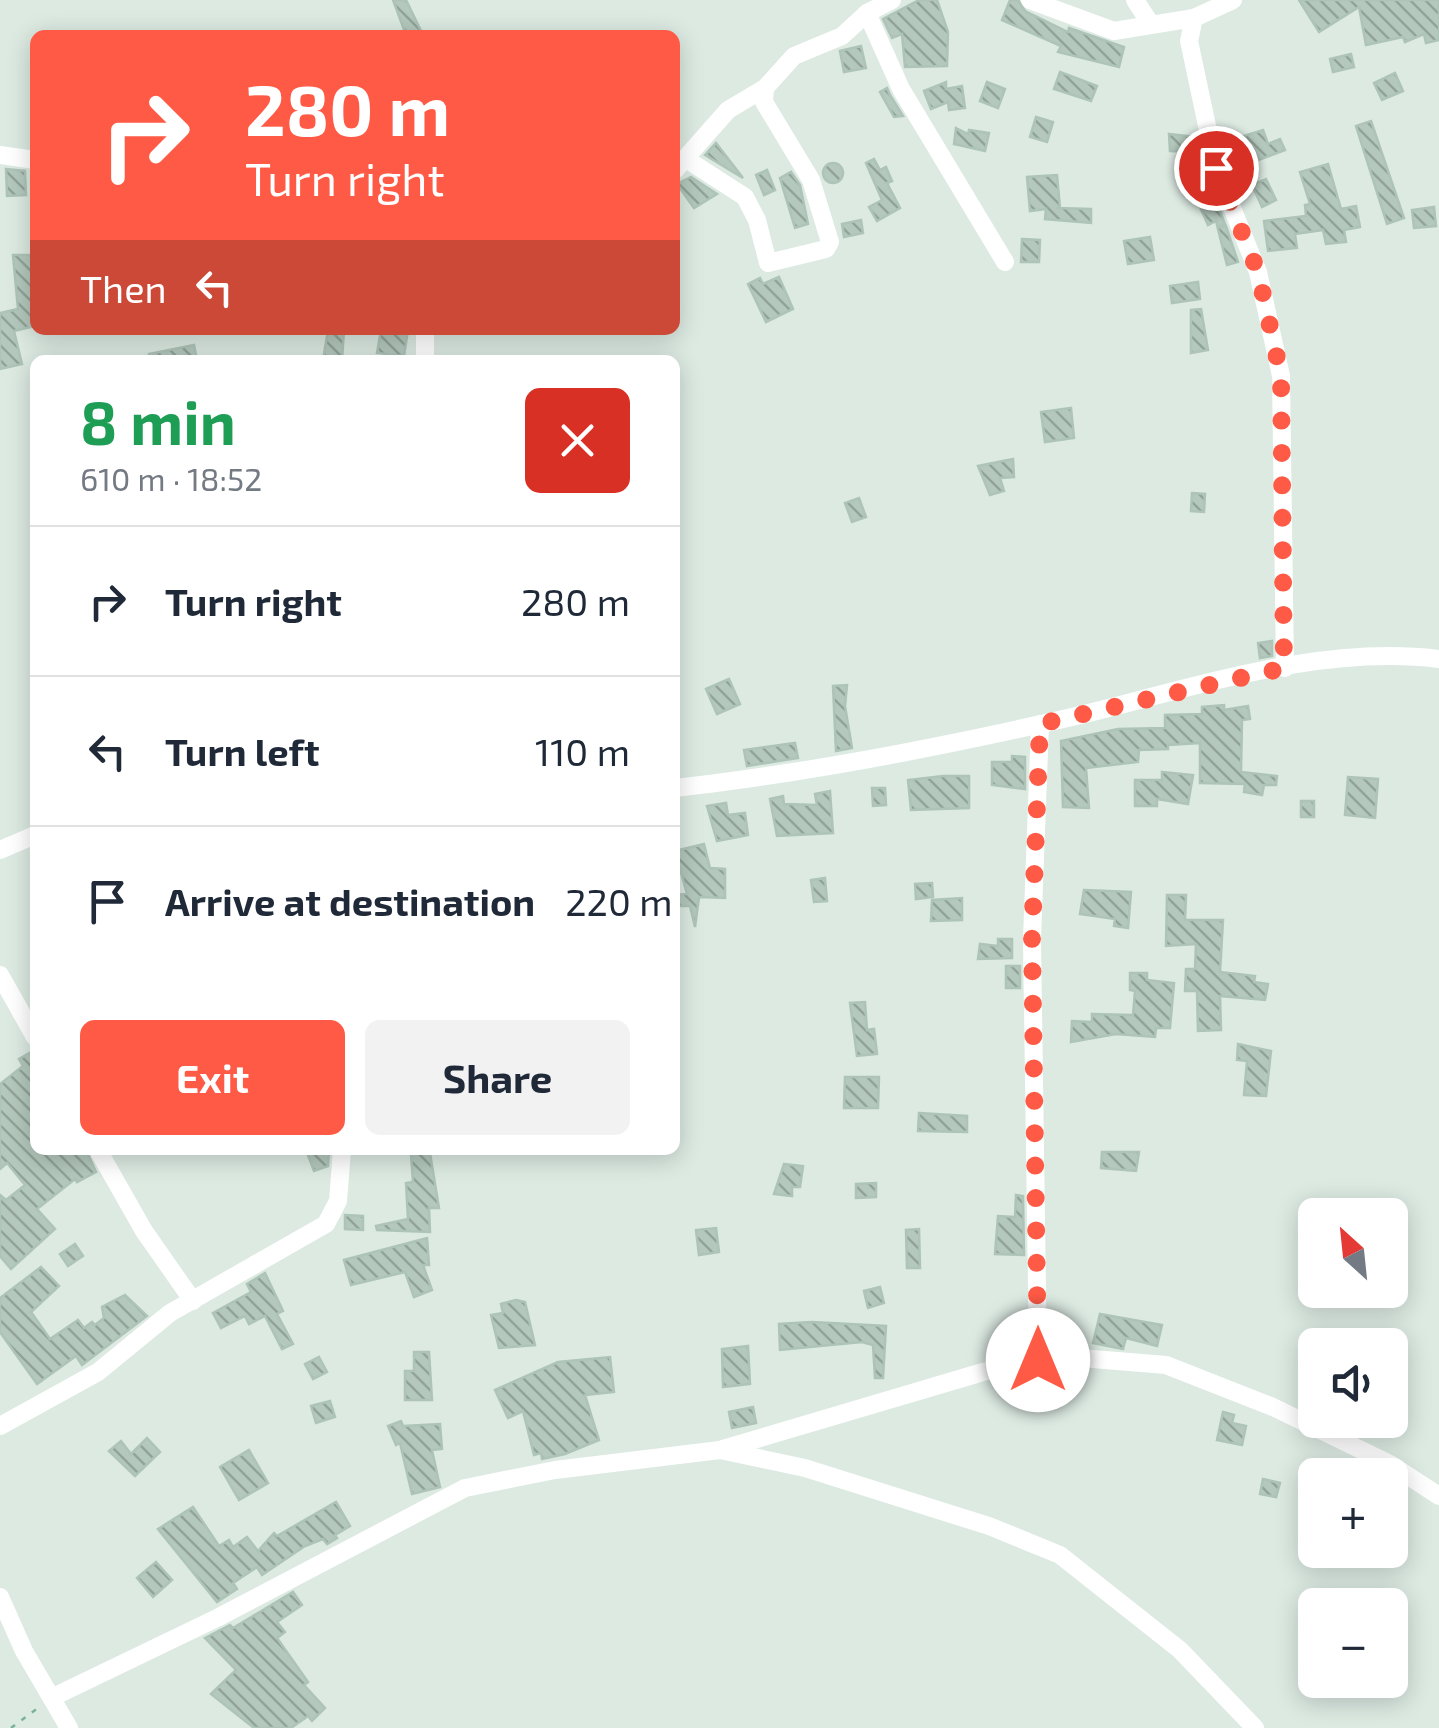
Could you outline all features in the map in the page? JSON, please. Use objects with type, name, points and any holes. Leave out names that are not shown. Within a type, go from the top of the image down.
[{"type":"street","points":[[765,88],[764,102],[811,180],[830,242],[826,249],[768,263],[745,197],[680,164],[728,110],[765,88],[794,56],[842,36],[867,14],[892,0]]},
{"type":"street","points":[[1030,0],[1114,31],[1194,18],[1233,0]]},
{"type":"street","points":[[1135,0],[1150,23]]},
{"type":"street","points":[[867,14],[900,90],[1005,262]]},
{"type":"street","points":[[1194,18],[1188,41],[1216,168],[1258,272],[1281,376],[1284,668]]},
{"type":"street","points":[[0,155],[30,159]]},
{"type":"street","points":[[680,787],[745,780],[1040,724],[1284,668],[1388,653],[1439,660]]},
{"type":"street","points":[[1038,1360],[1032,939],[1040,724]]},
{"type":"street","points":[[0,850],[30,838]]},
{"type":"street","points":[[0,975],[30,1028]]},
{"type":"street","points":[[101,1155],[144,1231],[193,1302]]},
{"type":"street","points":[[0,1426],[98,1372],[170,1313],[326,1224],[338,1202],[342,1155]]},
{"type":"street","points":[[53,1697],[218,1618],[465,1488],[555,1470],[720,1450],[984,1372],[1056,1356],[1166,1365],[1273,1407],[1390,1464],[1439,1496]]},
{"type":"street","points":[[720,1450],[805,1468],[989,1526],[1060,1555],[1180,1650],[1256,1728]]},
{"type":"street","points":[[0,1597],[24,1651],[68,1728]]},
{"type":"path","points":[[11,1728],[53,1697]]},
{"type":"building","points":[[393,0],[406,0],[421,30],[404,30]]},
{"type":"building","points":[[919,0],[937,0],[948,32],[947,66],[905,67],[902,34],[892,38],[883,19]]},
{"type":"building","points":[[1010,0],[1018,0],[1025,11],[1068,32],[1069,28],[1124,47],[1119,67],[1058,52],[1061,46],[1002,20]]},
{"type":"building","points":[[1299,0],[1439,0],[1439,40],[1426,43],[1424,34],[1405,42],[1403,37],[1366,45],[1359,7],[1319,32]]},
{"type":"building","points":[[861,46],[866,68],[844,72],[840,51]]},
{"type":"building","points":[[1351,54],[1354,67],[1333,72],[1330,59]]},
{"type":"building","points":[[1060,72],[1097,86],[1091,101],[1054,89]]},
{"type":"building","points":[[1395,73],[1403,91],[1382,100],[1374,83]]},
{"type":"building","points":[[946,82],[946,89],[962,86],[965,108],[949,110],[948,102],[931,109],[924,91]]},
{"type":"building","points":[[987,82],[1005,89],[998,108],[980,101]]},
{"type":"building","points":[[887,88],[903,116],[894,117],[880,92]]},
{"type":"building","points":[[1036,117],[1053,122],[1047,142],[1030,137]]},
{"type":"building","points":[[1371,121],[1404,218],[1387,224],[1356,126]]},
{"type":"building","points":[[956,128],[968,134],[969,130],[989,133],[985,151],[954,144]]},
{"type":"building","points":[[1263,130],[1268,144],[1280,139],[1285,150],[1245,165],[1237,138]]},
{"type":"building","points":[[1169,134],[1197,137],[1195,152],[1170,151]]},
{"type":"building","points":[[716,143],[733,165],[743,178],[705,155]]},
{"type":"building","points":[[874,159],[880,170],[886,167],[892,181],[887,183],[900,208],[877,221],[869,207],[882,200],[866,163]]},
{"type":"building","points":[[833,163],[843,173],[833,183],[823,173]]},
{"type":"building","points":[[1328,164],[1341,209],[1356,206],[1360,227],[1344,230],[1346,242],[1326,244],[1323,230],[1295,234],[1297,248],[1268,251],[1264,221],[1306,216],[1305,205],[1310,204],[1300,172]]},
{"type":"building","points":[[6,169],[25,171],[26,195],[7,196]]},
{"type":"building","points":[[767,170],[775,190],[764,195],[756,175]]},
{"type":"building","points":[[791,172],[800,185],[808,224],[795,228],[780,178]]},
{"type":"building","points":[[1057,175],[1060,208],[1056,208],[1091,209],[1091,223],[1045,219],[1046,209],[1030,211],[1027,177]]},
{"type":"building","points":[[691,177],[717,194],[694,208],[680,182]]},
{"type":"building","points":[[1266,179],[1276,200],[1262,207],[1252,185]]},
{"type":"building","points":[[1216,200],[1225,224],[1218,227],[1226,226],[1238,262],[1227,265],[1216,221],[1208,225],[1200,207]]},
{"type":"building","points":[[1434,207],[1436,226],[1414,228],[1412,210]]},
{"type":"building","points":[[861,220],[863,233],[844,237],[842,224]]},
{"type":"building","points":[[1150,237],[1154,260],[1128,264],[1124,241]]},
{"type":"building","points":[[1022,239],[1040,240],[1039,262],[1021,262]]},
{"type":"building","points":[[13,255],[30,255],[30,327],[14,331],[22,364],[0,369],[0,313],[18,309]]},
{"type":"building","points":[[779,277],[793,309],[766,322],[748,284],[760,278],[763,284]]},
{"type":"building","points":[[1198,282],[1200,299],[1172,303],[1170,286]]},
{"type":"building","points":[[1201,309],[1208,350],[1191,353],[1191,310]]},
{"type":"building","points":[[327,335],[344,335],[342,355],[324,355]]},
{"type":"building","points":[[380,335],[407,335],[404,355],[377,353]]},
{"type":"building","points":[[194,345],[196,355],[149,355]]},
{"type":"building","points":[[1071,408],[1074,438],[1045,442],[1041,412]]},
{"type":"building","points":[[1013,459],[1014,477],[1000,478],[1004,491],[990,495],[978,466]]},
{"type":"building","points":[[1192,493],[1205,494],[1204,512],[1191,511]]},
{"type":"building","points":[[859,498],[866,517],[852,522],[845,503]]},
{"type":"building","points":[[1272,641],[1272,656],[1260,658],[1258,643]]},
{"type":"building","points":[[729,679],[740,704],[717,714],[706,689]]},
{"type":"building","points":[[847,685],[845,706],[852,748],[836,751],[833,686]]},
{"type":"building","points":[[1224,705],[1224,710],[1248,706],[1250,719],[1242,720],[1241,772],[1277,776],[1276,785],[1264,785],[1262,795],[1244,792],[1245,784],[1200,783],[1200,743],[1139,750],[1138,762],[1086,768],[1089,808],[1063,807],[1061,741],[1118,729],[1165,728],[1165,715],[1202,714],[1202,707]]},
{"type":"building","points":[[795,743],[798,758],[747,766],[744,750]]},
{"type":"building","points":[[1012,756],[1025,757],[1025,789],[992,785],[992,762],[1012,762]]},
{"type":"building","points":[[1162,772],[1193,775],[1188,804],[1157,799],[1157,806],[1135,806],[1135,780],[1162,780]]},
{"type":"building","points":[[969,776],[969,808],[911,810],[908,780]]},
{"type":"building","points":[[1348,777],[1378,779],[1375,818],[1345,815]]},
{"type":"building","points":[[872,788],[885,788],[886,805],[873,806]]},
{"type":"building","points":[[830,791],[833,833],[777,836],[770,799],[783,796],[784,804],[817,805],[815,794]]},
{"type":"building","points":[[1301,801],[1314,801],[1314,817],[1301,817]]},
{"type":"building","points":[[726,803],[728,815],[745,813],[748,835],[717,841],[707,806]]},
{"type":"building","points":[[704,844],[710,868],[725,869],[725,898],[699,897],[695,927],[690,906],[680,906],[680,895],[687,894],[680,850]]},
{"type":"building","points":[[825,878],[827,901],[814,902],[811,880]]},
{"type":"building","points":[[932,883],[933,897],[916,899],[915,884]]},
{"type":"building","points":[[1084,890],[1131,892],[1128,928],[1114,926],[1115,919],[1080,914]]},
{"type":"building","points":[[1167,895],[1186,895],[1185,920],[1223,920],[1220,972],[1255,976],[1254,982],[1268,984],[1265,1000],[1220,996],[1221,1030],[1198,1031],[1197,991],[1185,991],[1186,969],[1195,969],[1196,944],[1166,946]]},
{"type":"building","points":[[962,898],[962,920],[931,921],[932,900]]},
{"type":"building","points":[[998,939],[1012,939],[1012,958],[978,959],[980,944],[998,946]]},
{"type":"building","points":[[1006,966],[1020,966],[1020,988],[1006,988]]},
{"type":"building","points":[[1130,973],[1147,973],[1147,980],[1174,983],[1170,1028],[1156,1028],[1155,1037],[1116,1034],[1071,1042],[1072,1021],[1092,1022],[1092,1014],[1133,1015],[1135,991],[1130,990]]},
{"type":"building","points":[[865,1002],[867,1030],[874,1029],[877,1054],[857,1056],[850,1003]]},
{"type":"building","points":[[1238,1044],[1271,1051],[1266,1096],[1244,1095],[1247,1061],[1237,1060]]},
{"type":"building","points":[[30,1053],[30,1155],[88,1155],[96,1172],[77,1182],[75,1179],[37,1209],[55,1229],[11,1269],[0,1256],[0,1195],[6,1200],[25,1185],[7,1163],[0,1169],[0,1084],[23,1066],[19,1059]]},
{"type":"building","points":[[845,1077],[879,1077],[878,1108],[844,1108]]},
{"type":"building","points":[[919,1113],[967,1116],[967,1132],[918,1131]]},
{"type":"building","points":[[1102,1152],[1139,1152],[1136,1171],[1101,1168]]},
{"type":"building","points":[[308,1155],[329,1155],[328,1166],[314,1171]]},
{"type":"building","points":[[411,1155],[430,1155],[439,1208],[429,1208],[430,1232],[377,1230],[376,1226],[408,1219],[406,1183],[413,1182]]},
{"type":"building","points":[[784,1164],[803,1166],[800,1187],[792,1187],[792,1196],[774,1194]]},
{"type":"building","points":[[876,1183],[876,1197],[856,1198],[856,1184]]},
{"type":"building","points":[[1016,1195],[1023,1196],[1024,1255],[995,1254],[998,1216],[1015,1217]]},
{"type":"building","points":[[345,1215],[363,1216],[363,1230],[345,1229]]},
{"type":"building","points":[[716,1228],[719,1252],[699,1255],[696,1230]]},
{"type":"building","points":[[919,1229],[920,1268],[907,1268],[906,1230]]},
{"type":"building","points":[[427,1238],[429,1265],[423,1265],[432,1290],[414,1297],[405,1272],[351,1285],[344,1260]]},
{"type":"building","points":[[75,1244],[83,1256],[68,1266],[60,1254]]},
{"type":"building","points":[[41,1267],[59,1286],[31,1312],[50,1339],[78,1320],[84,1328],[92,1322],[95,1325],[104,1318],[102,1307],[125,1295],[147,1316],[82,1365],[76,1356],[37,1384],[0,1332],[0,1298]]},
{"type":"building","points":[[265,1273],[283,1311],[277,1314],[293,1344],[282,1349],[265,1316],[249,1324],[245,1316],[221,1328],[213,1313],[251,1292],[247,1284]]},
{"type":"building","points":[[880,1287],[884,1303],[868,1308],[864,1291]]},
{"type":"building","points":[[525,1302],[535,1345],[499,1348],[491,1315],[503,1313],[501,1304]]},
{"type":"building","points":[[1100,1314],[1162,1325],[1157,1346],[1126,1338],[1123,1349],[1093,1343]]},
{"type":"building","points":[[779,1324],[886,1326],[883,1378],[875,1378],[873,1345],[862,1342],[780,1350]]},
{"type":"building","points":[[748,1346],[750,1384],[723,1387],[722,1349]]},
{"type":"building","points":[[414,1352],[429,1352],[432,1400],[405,1400],[405,1371],[414,1371]]},
{"type":"building","points":[[319,1357],[327,1372],[313,1379],[305,1364]]},
{"type":"building","points":[[610,1357],[614,1392],[585,1395],[599,1440],[565,1454],[542,1459],[541,1453],[534,1455],[523,1411],[508,1418],[495,1390],[558,1362]]},
{"type":"building","points":[[330,1401],[335,1417],[316,1423],[311,1406]]},
{"type":"building","points":[[753,1407],[756,1423],[732,1428],[729,1412]]},
{"type":"building","points":[[1223,1412],[1234,1415],[1232,1423],[1246,1426],[1242,1445],[1217,1440]]},
{"type":"building","points":[[401,1421],[403,1426],[440,1424],[442,1449],[432,1450],[440,1487],[412,1494],[400,1443],[396,1445],[388,1426]]},
{"type":"building","points":[[147,1438],[160,1452],[135,1476],[109,1451],[121,1441],[131,1454]]},
{"type":"building","points":[[249,1450],[268,1483],[239,1500],[220,1467]]},
{"type":"building","points":[[1263,1479],[1280,1483],[1276,1497],[1260,1494]]},
{"type":"building","points":[[336,1502],[350,1526],[335,1535],[337,1538],[327,1544],[323,1539],[305,1546],[262,1575],[257,1567],[233,1583],[237,1589],[217,1602],[158,1529],[193,1507],[219,1546],[229,1540],[233,1547],[247,1537],[258,1551],[274,1533],[277,1536]]},
{"type":"building","points":[[156,1562],[172,1580],[153,1597],[137,1578]]},
{"type":"building","points":[[293,1592],[302,1605],[277,1622],[285,1632],[277,1638],[308,1682],[304,1685],[325,1708],[312,1721],[308,1716],[291,1728],[254,1728],[211,1694],[236,1670],[205,1638],[230,1625],[233,1628]]},
{"type":"route","points":[[1038,1360],[1032,939],[1040,724],[1284,668],[1281,376],[1258,272],[1216,168]]}]
